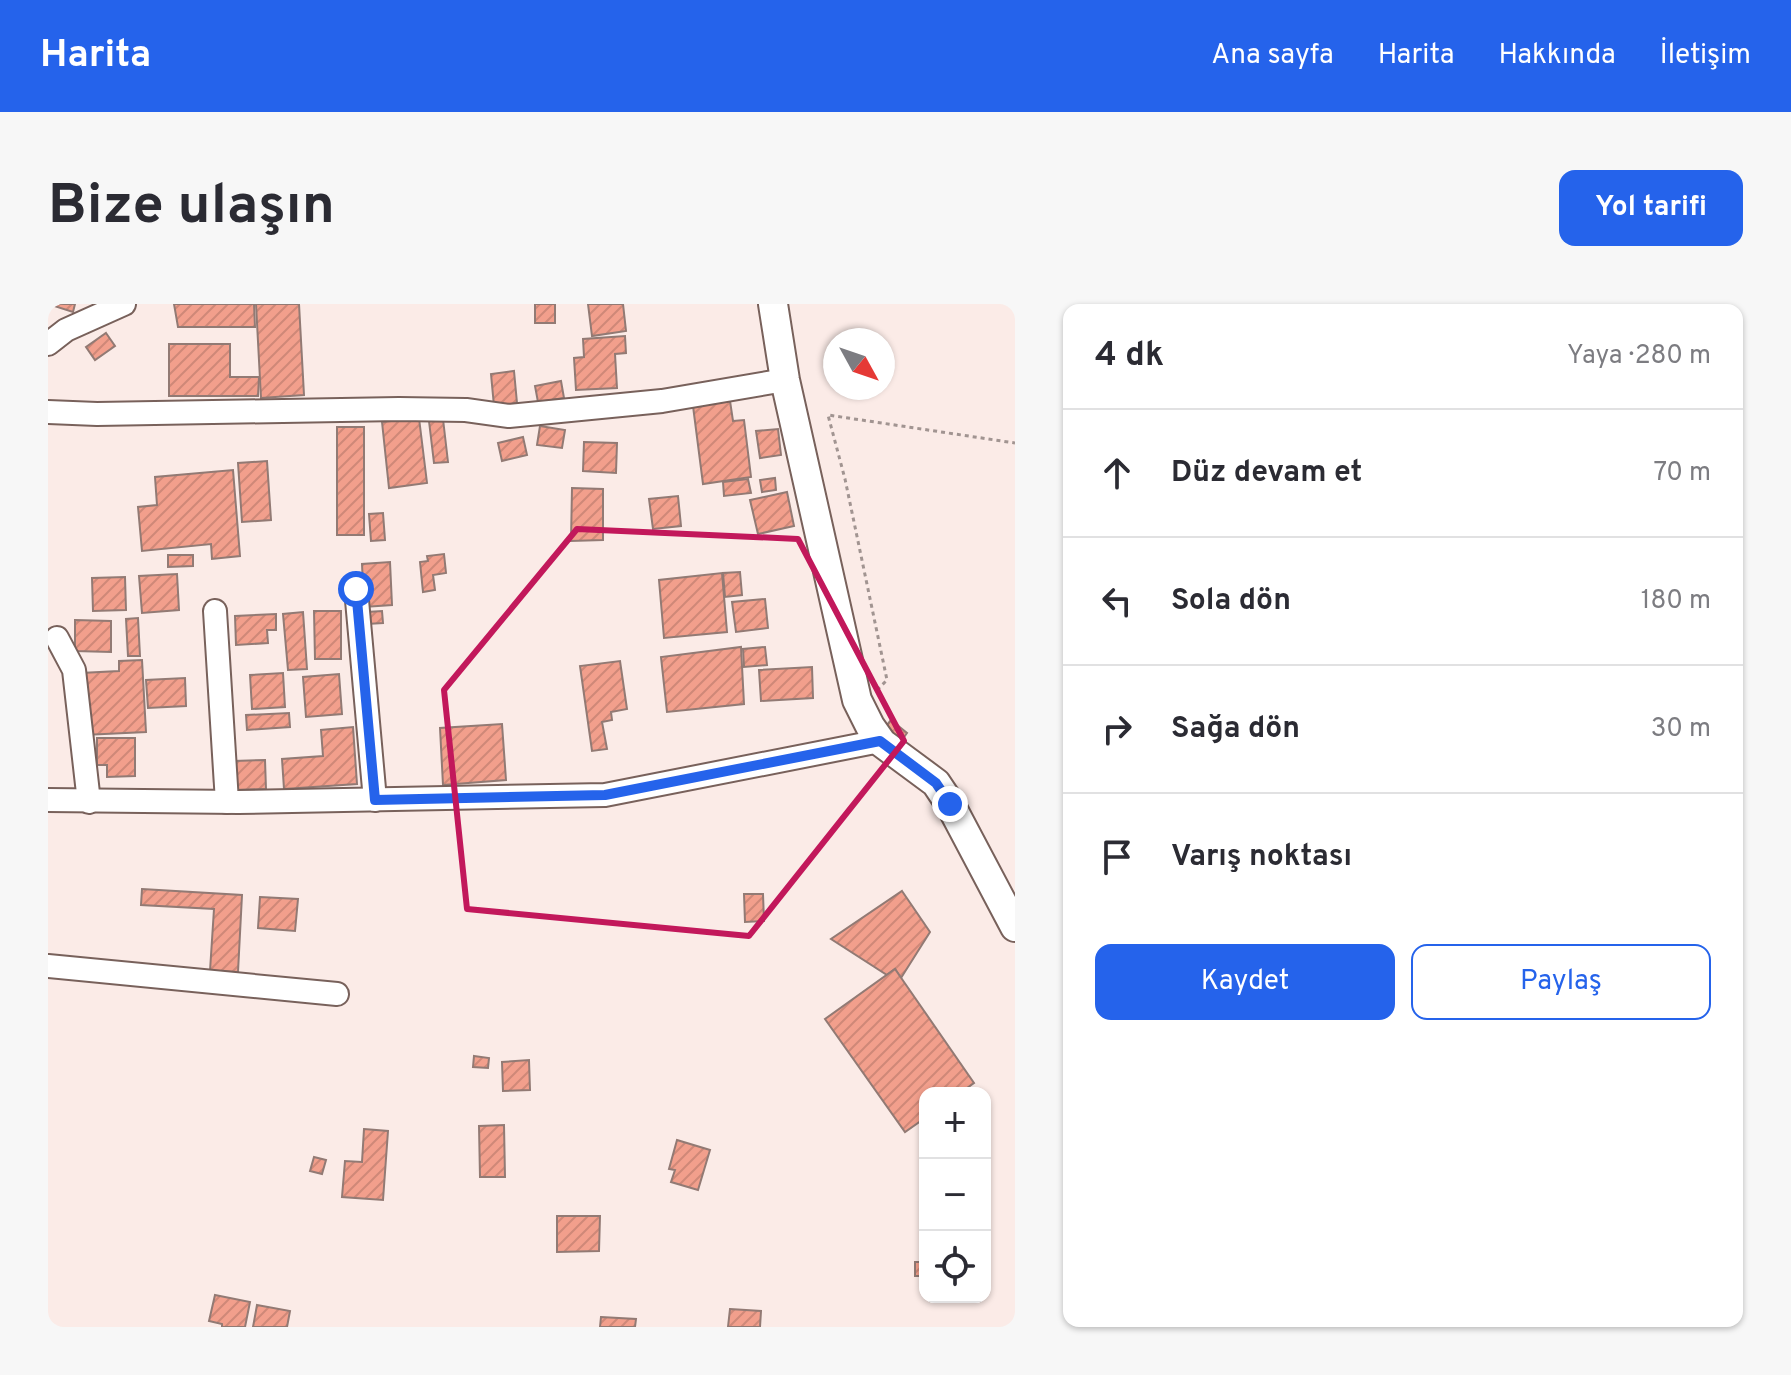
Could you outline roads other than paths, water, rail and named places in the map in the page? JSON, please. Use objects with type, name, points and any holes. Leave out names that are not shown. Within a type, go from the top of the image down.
[{"type":"street","points":[[48,344],[66,330],[124,304]]},
{"type":"street","points":[[773,304],[785,380],[861,707],[880,741],[936,783],[1015,927]]},
{"type":"street","points":[[48,412],[426,409],[509,416],[662,401],[785,380]]},
{"type":"street","points":[[356,589],[375,800]]},
{"type":"street","points":[[215,611],[227,802]]},
{"type":"street","points":[[57,638],[74,670],[89,802]]},
{"type":"street","points":[[48,800],[227,802],[605,795],[880,741]]},
{"type":"street","points":[[48,966],[337,994]]}]
